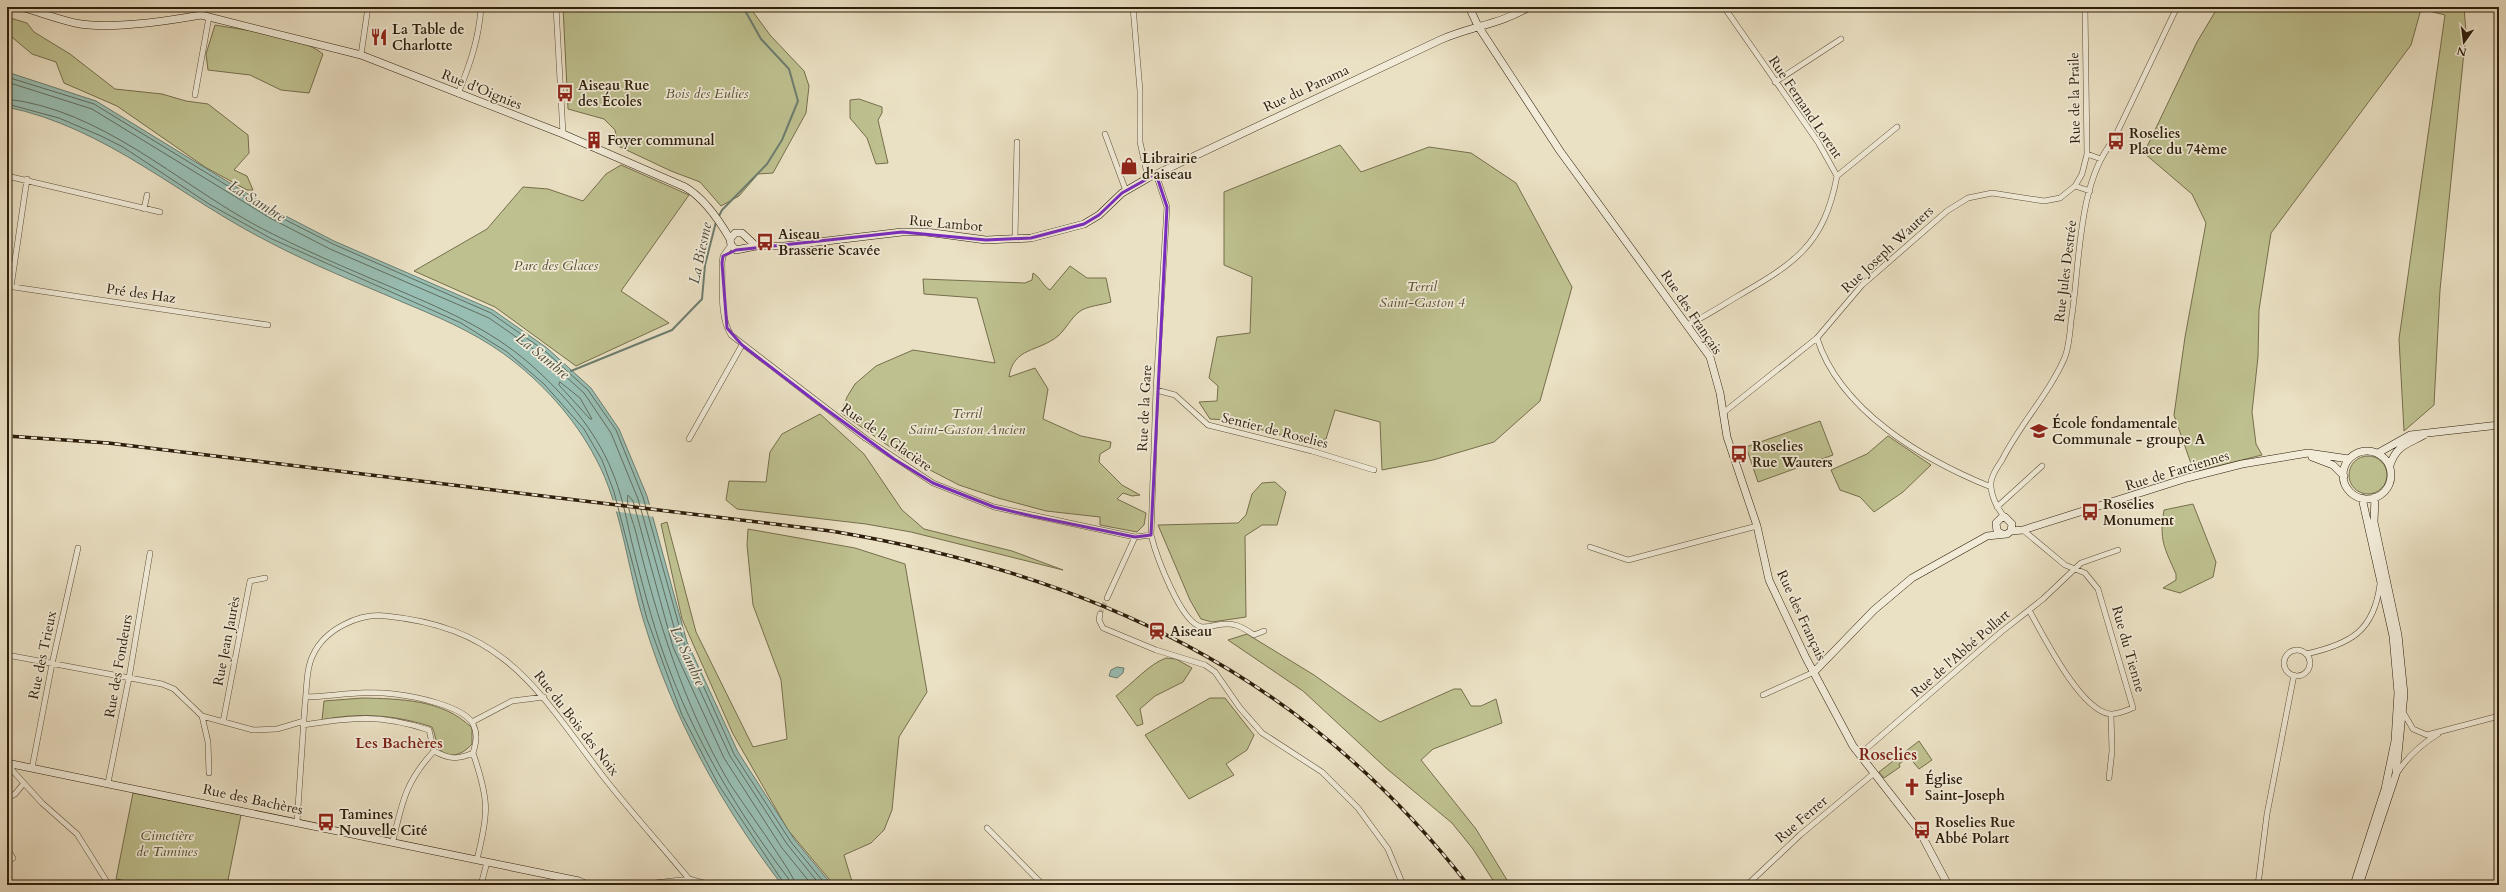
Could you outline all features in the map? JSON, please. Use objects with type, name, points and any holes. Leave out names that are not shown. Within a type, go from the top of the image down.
[{"type":"street","name":"Rue d'Oignies","points":[[22,7],[75,24],[94,26],[116,26],[200,15],[209,16],[361,54],[458,94],[563,134],[685,187],[692,191],[710,210],[733,242],[742,233],[747,238]]},
{"type":"street","points":[[361,54],[368,7]]},
{"type":"street","points":[[458,94],[476,50],[480,32],[481,7]]},
{"type":"street","points":[[556,7],[563,134]]},
{"type":"street","points":[[1133,7],[1140,91],[1140,142],[1148,178]]},
{"type":"street","name":"Rue des Français","points":[[1469,7],[1478,26],[1560,151],[1710,357],[1727,437],[1757,526],[1769,580],[1814,672],[1859,755],[1920,832],[1948,885]]},
{"type":"street","name":"Rue du Panama","points":[[1148,178],[1440,40],[1478,26],[1496,23],[1529,7]]},
{"type":"street","name":"Rue Fernand Lorent","points":[[1687,325],[1776,275],[1810,244],[1823,224],[1832,204],[1837,176],[1818,142],[1724,7]]},
{"type":"street","name":"Rue de la Praile","points":[[2075,186],[2082,174],[2087,154],[2085,7]]},
{"type":"street","name":"Rue Jules Destrée","points":[[1991,487],[1992,480],[2008,447],[2059,371],[2066,352],[2077,287],[2079,238],[2090,191],[2102,159],[2113,141],[2177,7]]},
{"type":"street","points":[[195,95],[209,16]]},
{"type":"street","points":[[1775,82],[1841,39]]},
{"type":"street","points":[[1837,176],[1897,127]]},
{"type":"street","points":[[1105,134],[1126,191]]},
{"type":"street","points":[[1015,239],[1017,142]]},
{"type":"street","points":[[2087,154],[2102,159]]},
{"type":"street","name":"Rue de la Gare","points":[[1156,174],[1167,207],[1156,390],[1151,535],[1154,549],[1182,609],[1195,625],[1204,627],[1234,623],[1254,635],[1264,631]]},
{"type":"street","points":[[7,176],[27,179],[160,212]]},
{"type":"street","name":"Rue Lambot","points":[[733,242],[744,248],[756,246],[784,246],[902,232],[926,232],[986,240],[1015,239],[1038,236],[1084,224],[1099,215],[1126,191],[1148,178]]},
{"type":"street","name":"Pré des Haz","points":[[27,179],[9,287],[268,325]]},
{"type":"street","points":[[2075,186],[2090,191]]},
{"type":"street","name":"Rue Joseph Wauters","points":[[1723,413],[1817,338],[1862,285],[1947,211],[1968,198],[1992,193],[2044,201],[2060,198],[2075,186]]},
{"type":"street","points":[[144,208],[147,195]]},
{"type":"street","points":[[744,248],[747,238],[756,246]]},
{"type":"street","name":"Rue de la Glacière","points":[[733,242],[723,256],[727,328],[742,345],[865,438],[933,483],[994,507],[1135,537],[1151,535]]},
{"type":"street","points":[[1817,338],[1824,359],[1848,391],[1892,435],[1936,463],[1991,487],[1998,509],[1997,523],[2002,534]]},
{"type":"street","points":[[689,439],[742,345]]},
{"type":"street","name":"Sentier de Roselies","points":[[1156,390],[1175,395],[1208,425],[1312,451],[1374,470]]},
{"type":"street","points":[[2378,453],[2404,437],[2499,425]]},
{"type":"street","points":[[2390,465],[2378,453],[2366,450],[2350,459],[2344,468],[2344,476],[2349,490],[2362,498],[2375,497],[2386,490],[2390,484],[2390,465],[2394,453],[2400,447],[2424,435]]},
{"type":"street","name":"Rue de Farciennes","points":[[2024,530],[2187,478],[2242,464],[2308,453],[2350,459]]},
{"type":"street","name":"Rue de Farciennes","points":[[2294,456],[2325,461],[2333,465],[2344,476]]},
{"type":"street","points":[[1998,509],[2042,466]]},
{"type":"street","points":[[2359,885],[2396,774],[2403,712],[2402,666],[2398,635],[2374,522],[2375,497]]},
{"type":"street","points":[[2354,885],[2385,789],[2395,741],[2398,711],[2397,666],[2393,636],[2362,498]]},
{"type":"street","points":[[1998,509],[2012,528]]},
{"type":"street","points":[[1987,536],[1997,523],[2005,517]]},
{"type":"street","points":[[1590,547],[1628,560],[1757,526]]},
{"type":"street","points":[[1763,695],[1814,672],[1874,610],[1912,578],[1987,536],[2002,534],[2012,528],[2024,530]]},
{"type":"street","name":"Rue du Tienne","points":[[2024,530],[2065,565],[2085,573],[2098,589],[2133,708],[2111,715]]},
{"type":"street","points":[[1107,598],[1135,537]]},
{"type":"street","name":"Rue des Trieux","points":[[32,768],[52,664],[78,548]]},
{"type":"street","points":[[2074,568],[2096,556],[2118,550]]},
{"type":"street","name":"Rue des Fondeurs","points":[[108,783],[129,678],[150,553]]},
{"type":"street","name":"Rue de l'Abbé Pollart","points":[[1859,755],[2029,610],[2074,568]]},
{"type":"street","name":"Rue Jean Jaurès","points":[[224,722],[250,581],[265,578]]},
{"type":"street","points":[[2306,654],[2319,651],[2354,636],[2365,627],[2376,609],[2380,579]]},
{"type":"street","points":[[2029,610],[2069,680],[2098,710],[2111,715],[2112,751],[2109,778]]},
{"type":"street","points":[[1100,614],[1099,620],[1103,628],[1156,650],[1205,665],[1215,672],[1240,708],[1262,733],[1322,772],[1358,808],[1388,849],[1403,885]]},
{"type":"street","name":"Rue du Bois des Noix","points":[[297,822],[303,723],[309,664],[321,642],[342,626],[366,617],[380,615],[428,622],[476,640],[512,665],[544,697],[603,776],[688,879]]},
{"type":"street","points":[[2291,651],[2302,651],[2309,658],[2308,669],[2299,676],[2294,675],[2285,669],[2284,659],[2291,651]]},
{"type":"street","points":[[7,655],[129,678],[174,689],[202,716],[253,730],[277,729],[303,723],[348,717],[388,719],[429,730],[434,751],[446,758],[460,759],[473,753]]},
{"type":"street","points":[[2258,885],[2267,814],[2294,675]]},
{"type":"street","points":[[306,697],[394,694],[434,702],[455,711],[472,722],[477,735],[473,753],[487,801],[485,826],[477,859]]},
{"type":"street","points":[[472,722],[512,702],[544,697]]},
{"type":"street","points":[[2403,712],[2410,726],[2420,733],[2427,735],[2499,716]]},
{"type":"street","points":[[202,716],[208,742],[209,773]]},
{"type":"street","points":[[2396,774],[2407,758],[2419,746],[2445,731]]},
{"type":"street","points":[[393,841],[407,788],[417,769],[434,751]]},
{"type":"street","points":[[10,764],[12,770],[42,803],[77,834],[109,885]]},
{"type":"street","name":"Rue des Bachères","points":[[10,764],[393,841],[579,881],[587,885]]},
{"type":"street","name":"Rue Ferrer","points":[[1747,885],[1800,835],[1873,774]]},
{"type":"street","points":[[7,798],[15,794],[24,783]]},
{"type":"street","points":[[987,828],[1043,885]]},
{"type":"street","points":[[7,853],[12,854],[13,858],[7,862]]},
{"type":"street","points":[[481,885],[487,862]]},
{"type":"street","points":[[638,885],[688,879],[711,885]]},
{"type":"highlighted area","points":[[1156,174],[1167,207],[1151,535],[1135,537],[994,507],[933,483],[894,459],[823,407],[742,345],[727,328],[722,263],[723,256],[736,250],[902,232],[986,240],[1031,238],[1084,224],[1099,215],[1122,193]]},
{"type":"green space","name":"Bois des Eulies","points":[[563,7],[752,7],[751,9],[770,35],[804,71],[809,86],[806,113],[773,173],[758,174],[739,196],[721,206],[700,182],[671,171],[618,146],[615,130],[604,119],[568,109]]},
{"type":"green space","points":[[2218,7],[2464,7],[2466,32],[2440,290],[2434,405],[2404,431],[2399,339],[2445,15],[2421,9],[2411,45],[2271,233],[2259,310],[2258,357],[2252,412],[2256,444],[2262,455],[2194,472],[2174,415],[2185,337],[2206,223],[2192,194],[2144,153],[2197,42]]},
{"type":"green space","points":[[7,17],[27,23],[34,32],[70,54],[115,89],[162,94],[186,101],[208,104],[248,135],[249,153],[234,170],[247,176],[253,190],[247,190],[205,167],[117,106],[64,83],[56,62],[32,54],[7,33]]},
{"type":"green space","points":[[215,25],[272,34],[300,42],[323,54],[309,93],[281,90],[250,75],[208,70],[206,54]]},
{"type":"green space","points":[[859,99],[882,107],[882,113],[878,120],[888,163],[876,164],[867,138],[850,118],[850,100]]},
{"type":"green space","name":"Terril Saint-Gaston 4","points":[[1340,145],[1361,172],[1429,147],[1471,153],[1516,183],[1572,287],[1540,401],[1494,442],[1433,460],[1382,470],[1380,422],[1335,410],[1326,439],[1305,442],[1227,420],[1210,419],[1199,402],[1217,401],[1218,386],[1209,378],[1217,337],[1250,333],[1252,277],[1224,265],[1224,192]]},
{"type":"green space","name":"Parc des Glaces","points":[[621,165],[689,195],[621,291],[669,323],[576,366],[495,307],[414,271],[487,229],[523,187],[548,189],[583,201],[606,174]]},
{"type":"green space","name":"Terril Saint-Gaston Ancien","points":[[1070,266],[1087,278],[1106,278],[1111,302],[1090,307],[1079,312],[1073,317],[1058,336],[1051,341],[1021,355],[1011,367],[1009,377],[1035,368],[1048,389],[1043,419],[1081,436],[1111,442],[1110,448],[1100,454],[1099,462],[1122,485],[1140,495],[1132,496],[1123,493],[1117,499],[1146,513],[1144,525],[1137,532],[1100,525],[1100,517],[1046,511],[998,498],[959,485],[903,456],[841,413],[847,397],[855,384],[876,366],[913,350],[995,363],[977,298],[924,294],[923,279],[1025,283],[1032,280],[1033,273],[1050,290]]},
{"type":"green space","points":[[820,414],[864,454],[902,510],[924,529],[1012,551],[1063,570],[911,532],[866,524],[737,509],[726,500],[729,481],[766,482],[770,452],[782,434]]},
{"type":"green space","points":[[1820,421],[1833,455],[1758,482],[1746,447]]},
{"type":"green space","points":[[1888,436],[1931,465],[1903,492],[1874,512],[1860,497],[1840,490],[1831,470],[1867,454]]},
{"type":"green space","points":[[2364,456],[2372,456],[2382,461],[2386,468],[2386,482],[2382,489],[2372,494],[2364,494],[2354,489],[2352,486],[2349,479],[2349,471],[2354,461],[2357,459]]},
{"type":"green space","points":[[1275,482],[1286,492],[1277,525],[1262,525],[1245,536],[1246,617],[1212,622],[1201,619],[1190,600],[1158,525],[1238,523],[1246,515],[1252,494],[1262,483]]},
{"type":"green space","points":[[2193,504],[2216,562],[2213,577],[2180,593],[2163,588],[2176,580],[2176,574],[2162,536],[2164,510]]},
{"type":"green space","points":[[667,522],[696,632],[753,747],[787,739],[781,680],[753,605],[747,545],[748,529],[855,548],[905,564],[927,692],[899,737],[892,810],[884,830],[871,843],[844,855],[853,885],[834,885],[788,830],[733,734],[682,619],[661,524]]},
{"type":"green space","points":[[1247,634],[1314,675],[1380,722],[1454,689],[1461,689],[1471,706],[1481,706],[1496,699],[1502,723],[1433,749],[1421,760],[1476,829],[1510,885],[1496,885],[1473,849],[1452,823],[1386,768],[1303,691],[1228,640]]},
{"type":"green space","points":[[1166,658],[1176,659],[1192,668],[1183,682],[1155,696],[1140,709],[1143,724],[1137,726],[1116,696],[1147,669]]},
{"type":"green space","points":[[362,698],[420,702],[448,711],[461,718],[472,728],[472,744],[459,754],[448,755],[440,749],[432,727],[419,723],[391,717],[377,716],[349,716],[322,720],[324,701]]},
{"type":"green space","points":[[1210,698],[1225,698],[1254,735],[1247,750],[1226,764],[1234,775],[1189,799],[1145,735]]},
{"type":"green space","points":[[1919,741],[1932,760],[1919,769],[1909,757],[1899,764],[1900,767],[1884,778],[1879,772]]},
{"type":"green space","name":"Cimetière de Tamines","points":[[133,793],[241,815],[227,885],[147,885],[116,879]]},
{"type":"water","name":"La Sambre","points":[[7,72],[96,101],[274,210],[334,241],[493,310],[547,348],[591,388],[619,429],[647,496],[687,642],[738,752],[794,839],[832,885],[782,885],[739,824],[719,792],[684,726],[656,658],[638,602],[618,517],[605,477],[588,444],[578,429],[544,388],[504,354],[454,324],[319,266],[271,243],[206,206],[111,147],[44,117],[7,107]]},
{"type":"water","points":[[1117,667],[1124,668],[1123,673],[1117,678],[1109,676],[1111,670]]},
{"type":"pier","points":[[610,500],[652,505],[655,517],[613,511]]},
{"type":"waterway","name":"La Biesme","points":[[718,218],[722,210],[767,164],[782,140],[798,101],[789,69],[761,39],[743,7]]},
{"type":"waterway","name":"La Biesme","points":[[571,371],[672,330],[702,299],[705,265],[716,222]]},
{"type":"tunnel","points":[[1100,614],[1107,598]]},
{"type":"railway","points":[[7,436],[108,443],[831,531],[926,550],[1017,575],[1103,606],[1185,645],[1263,691],[1336,746],[1404,811],[1468,885]]},
{"type":"place","name":"La Table de Charlotte","points":[[379,37]]},
{"type":"place","name":"Aiseau Rue des Écoles","points":[[565,93]]},
{"type":"place","name":"Foyer communal","points":[[594,140]]},
{"type":"place","name":"Roselies Place du 74ème","points":[[2116,141]]},
{"type":"place","name":"Librairie d'aiseau","points":[[1129,166]]},
{"type":"place","name":"Aiseau Brasserie Scavée","points":[[765,242]]},
{"type":"place","name":"École fondamentale Communale - groupe A","points":[[2039,431]]},
{"type":"place","name":"Roselies Rue Wauters","points":[[1739,454]]},
{"type":"place","name":"Roselies Monument","points":[[2090,512]]},
{"type":"place","name":"Aiseau","points":[[1157,631]]},
{"type":"place","name":"Église Saint-Joseph","points":[[1912,787]]},
{"type":"place","name":"Tamines Nouvelle Cité","points":[[326,822]]},
{"type":"place","name":"Roselies Rue Abbé Polart","points":[[1922,830]]},
{"type":"district","name":"Les Bachères","points":[[399,743]]},
{"type":"district","name":"Roselies","points":[[1888,754]]}]
